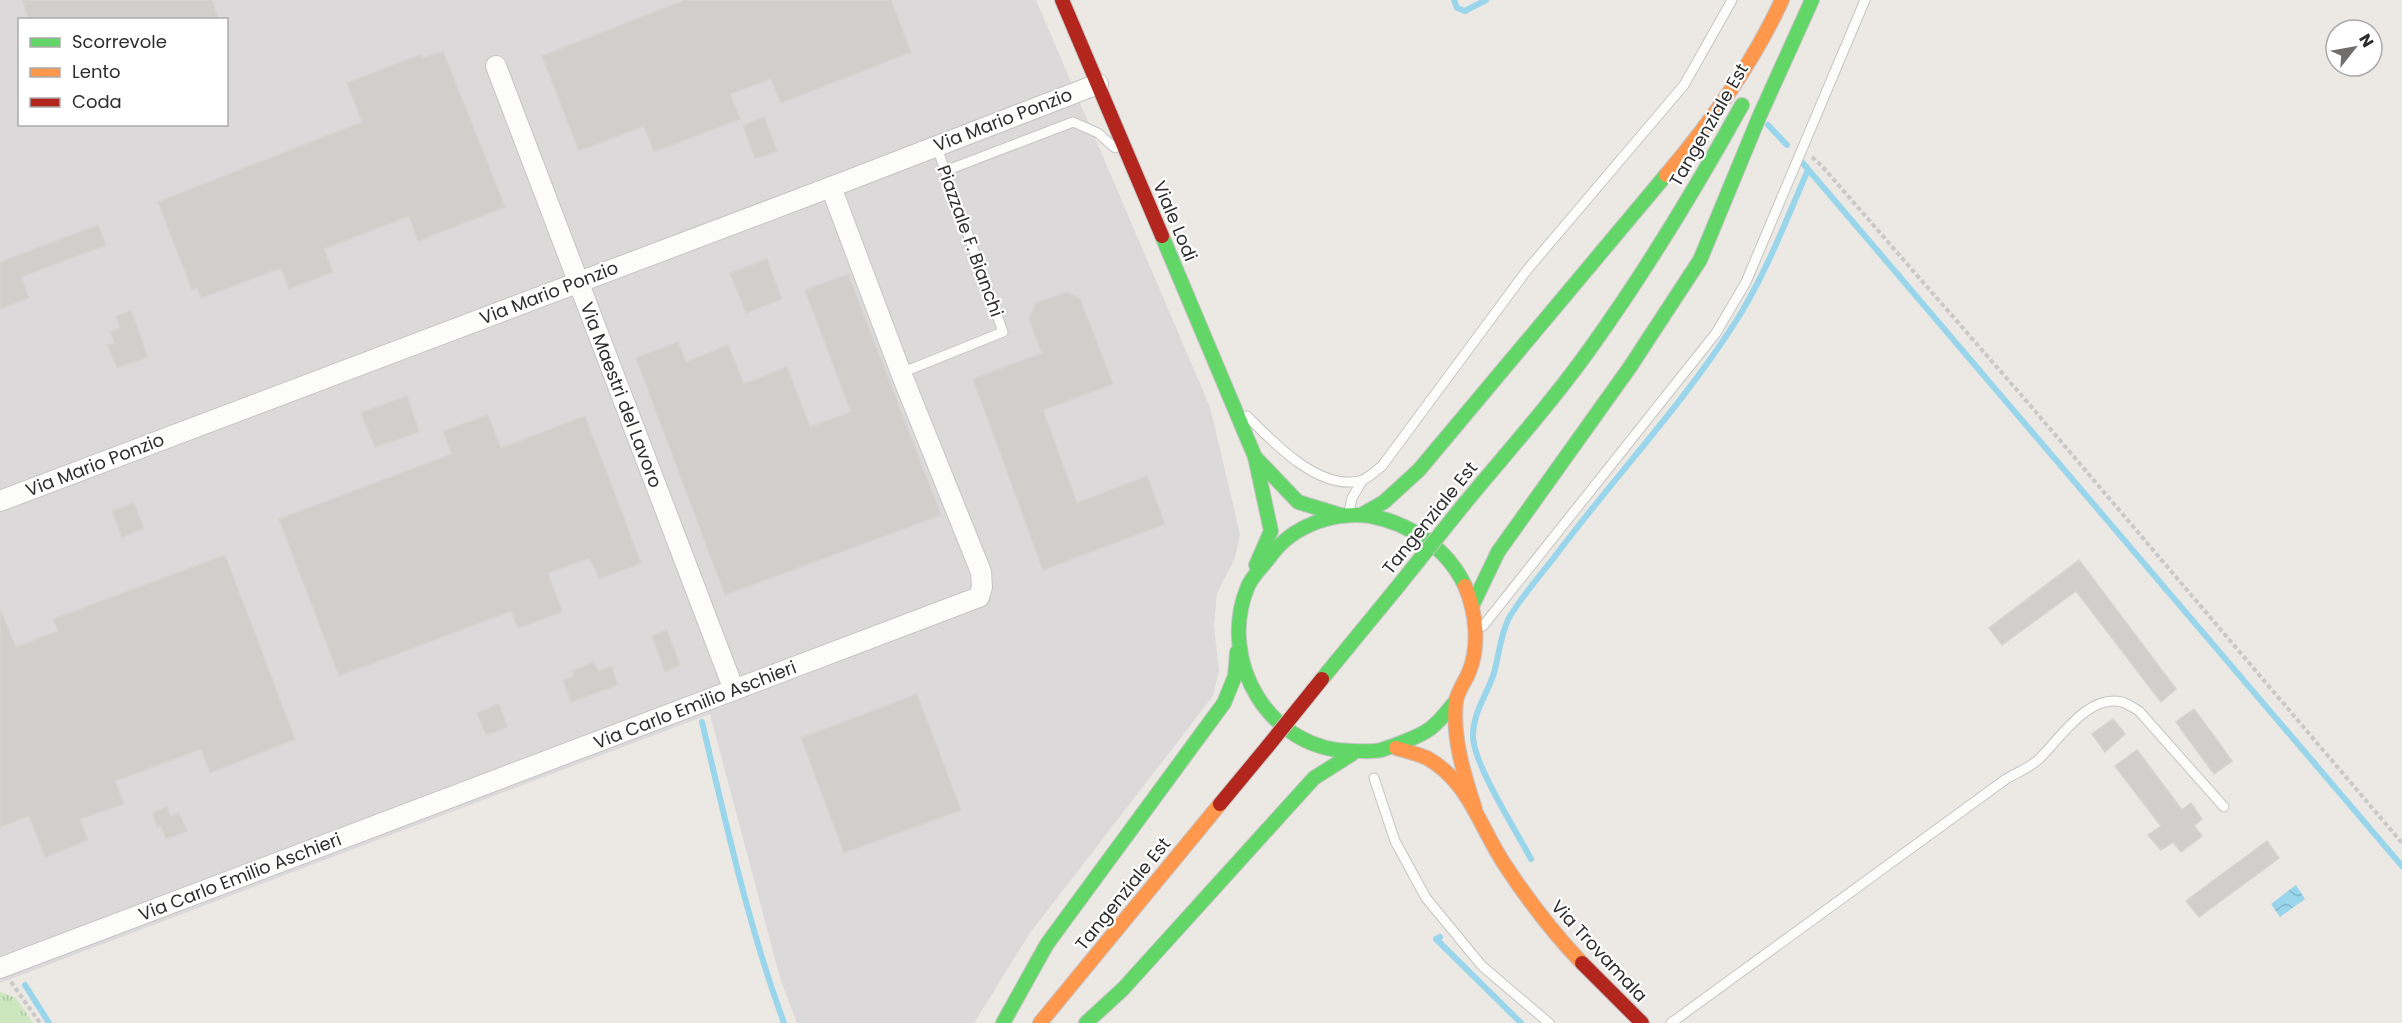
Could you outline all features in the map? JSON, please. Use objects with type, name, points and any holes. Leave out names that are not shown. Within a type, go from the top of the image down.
[{"type":"main road","name":"Viale Lodi","points":[[1062,0],[1255,457],[1271,531],[1248,583]]},
{"type":"main road","points":[[1003,1023],[1047,944],[1224,703],[1235,676],[1238,615],[1248,583],[1265,557],[1287,537],[1314,522],[1351,516],[1384,502],[1419,470],[1707,126],[1772,22],[1782,0]]},
{"type":"main road","points":[[1779,36],[1797,0]]},
{"type":"main road","points":[[1472,606],[1498,552],[1630,367],[1700,260],[1760,116],[1812,0]]},
{"type":"main road","name":"Tangenziale Est","points":[[1040,1023],[1589,350],[1657,249],[1748,94]]},
{"type":"main road","name":"Viale Lodi","points":[[1255,457],[1298,502],[1351,516],[1386,519],[1410,528],[1431,542],[1449,560],[1463,582],[1472,606],[1475,635],[1470,669],[1456,701]]},
{"type":"main road","points":[[1238,649],[1244,676],[1257,701],[1275,723],[1298,739],[1316,746],[1352,754],[1375,753],[1396,748],[1430,729],[1456,701]]},
{"type":"main road","name":"Via Trovamala","points":[[1456,701],[1458,752],[1475,809]]},
{"type":"main road","name":"Via Trovamala","points":[[1396,748],[1426,758],[1449,774],[1475,809],[1503,863],[1553,933],[1642,1023]]},
{"type":"main road","points":[[1086,1023],[1124,989],[1314,778],[1352,754]]},
{"type":"street","name":"Via Maestri del Lavoro","points":[[496,66],[735,690]]},
{"type":"street","name":"Via Mario Ponzio","points":[[0,501],[1098,84]]},
{"type":"street","name":"Via Carlo Emilio Aschieri","points":[[1,968],[979,597],[982,586],[981,572],[900,373],[831,187]]},
{"type":"lane","points":[[1351,516],[1352,498],[1362,481],[1382,466],[1527,270],[1684,85],[1732,0]]},
{"type":"lane","points":[[1475,635],[1716,333],[1746,282],[1864,0]]},
{"type":"lane","points":[[945,171],[1073,122],[1098,133],[1131,163]]},
{"type":"lane","name":"Piazzale F. Bianchi","points":[[900,373],[1003,332],[936,145]]},
{"type":"lane","points":[[1231,400],[1315,474],[1340,483],[1362,481]]},
{"type":"lane","points":[[1671,1023],[2006,779],[2036,762],[2082,715],[2095,705],[2109,701],[2124,703],[2139,711],[2224,807]]},
{"type":"lane","points":[[1374,778],[1395,841],[1426,898],[1482,966],[1549,1023]]},
{"type":"path","points":[[1801,148],[1821,165],[1990,360],[2402,843]]},
{"type":"path","points":[[1,968],[40,1023]]},
{"type":"shaded area","points":[[0,0],[1036,0],[1210,407],[1240,534],[1235,558],[1217,593],[1214,626],[1219,671],[1213,696],[1030,933],[974,1023],[797,1023],[780,978],[710,714],[0,983]]},
{"type":"green space","points":[[0,992],[16,998],[33,1023],[0,1023]]},
{"type":"water","points":[[2296,885],[2305,899],[2280,917],[2271,904]]},
{"type":"building","points":[[22,0],[212,0],[218,18],[28,18]]},
{"type":"building","points":[[685,0],[891,0],[911,52],[781,103],[771,79],[730,94],[740,119],[654,152],[644,126],[579,151],[542,56]]},
{"type":"building","points":[[443,51],[505,207],[418,241],[409,216],[324,249],[333,272],[289,289],[281,268],[201,298],[197,288],[192,290],[158,202],[362,122],[347,83],[422,54],[423,58]]},
{"type":"building","points":[[764,117],[777,151],[755,159],[743,126]]},
{"type":"building","points":[[98,225],[106,245],[21,277],[29,298],[0,309],[0,262]]},
{"type":"building","points":[[767,259],[782,299],[746,313],[730,273]]},
{"type":"building","points":[[848,274],[941,515],[725,595],[636,358],[678,342],[686,362],[728,345],[744,384],[787,367],[810,427],[851,412],[805,290]]},
{"type":"building","points":[[1067,292],[1080,299],[1113,384],[1043,410],[1077,503],[1147,476],[1165,524],[1043,570],[973,379],[1042,353],[1029,319],[1036,303]]},
{"type":"building","points":[[131,311],[148,357],[117,368],[108,345],[115,343],[110,331],[120,328],[116,316]]},
{"type":"building","points":[[407,396],[419,432],[375,447],[361,413]]},
{"type":"building","points":[[488,415],[501,448],[585,416],[641,563],[599,579],[590,558],[548,573],[562,612],[518,628],[511,611],[339,676],[279,519],[452,454],[443,431]]},
{"type":"building","points":[[134,503],[144,528],[122,537],[112,511]]},
{"type":"building","points":[[225,555],[295,739],[210,773],[201,749],[115,781],[124,804],[80,819],[88,840],[45,857],[29,816],[0,827],[0,609],[16,647],[58,631],[53,619]]},
{"type":"building","points":[[2079,560],[2176,689],[2161,702],[2076,591],[2002,645],[1989,628]]},
{"type":"building","points":[[667,630],[680,665],[665,672],[652,636]]},
{"type":"building","points":[[594,662],[598,671],[611,666],[618,685],[571,702],[563,681],[574,676],[572,671]]},
{"type":"building","points":[[917,694],[961,810],[844,853],[801,738]]},
{"type":"building","points":[[499,704],[507,727],[486,735],[477,713]]},
{"type":"building","points":[[2194,709],[2232,761],[2214,774],[2176,722]]},
{"type":"building","points":[[2113,719],[2125,734],[2105,752],[2092,734]]},
{"type":"building","points":[[2137,750],[2182,810],[2191,803],[2202,819],[2194,826],[2202,836],[2181,852],[2173,842],[2161,850],[2148,835],[2161,826],[2115,766]]},
{"type":"building","points":[[167,807],[171,816],[179,813],[187,831],[166,839],[161,826],[157,827],[152,813]]},
{"type":"building","points":[[2267,841],[2279,858],[2199,917],[2186,901]]},
{"type":"waterway","points":[[1454,0],[1457,8],[1465,11],[1486,0]]},
{"type":"waterway","points":[[1768,125],[1787,145]]},
{"type":"waterway","points":[[1801,161],[2402,866]]},
{"type":"waterway","points":[[1531,859],[1488,780],[1480,763],[1473,736],[1475,719],[1494,673],[1505,626],[1525,594],[1695,381],[1736,321],[1766,266],[1808,170]]},
{"type":"waterway","points":[[702,722],[759,949],[784,1023]]},
{"type":"waterway","points":[[1440,937],[1436,939],[1521,1023]]},
{"type":"waterway","points":[[25,985],[49,1023]]},
{"type":"traffic: fast","points":[[1472,606],[1498,552],[1630,367],[1700,260],[1760,115],[1812,0]]},
{"type":"traffic: fast","points":[[1465,503],[1530,426],[1592,346],[1670,228],[1742,105]]},
{"type":"traffic: fast","points":[[1361,515],[1384,502],[1419,470],[1666,175]]},
{"type":"traffic: fast","points":[[1162,236],[1255,457],[1271,531],[1256,565]]},
{"type":"traffic: fast","points":[[1255,457],[1298,502],[1344,516]]},
{"type":"traffic: fast","points":[[1395,590],[1465,503]]},
{"type":"traffic: fast","points":[[1456,701],[1427,731],[1393,746],[1371,751],[1324,747],[1298,736],[1276,719],[1258,697],[1246,672],[1239,644],[1240,615],[1250,582],[1281,544],[1303,528],[1316,522],[1343,516],[1370,516],[1413,531],[1449,560],[1465,586]]},
{"type":"traffic: fast","points":[[1322,679],[1395,590]]},
{"type":"traffic: fast","points":[[1003,1023],[1047,944],[1224,703],[1235,676],[1237,652]]},
{"type":"traffic: fast","points":[[1086,1023],[1123,989],[1314,778],[1352,754]]},
{"type":"traffic: slow","points":[[1666,175],[1730,91],[1758,46],[1782,0]]},
{"type":"traffic: slow","points":[[1465,586],[1474,618],[1475,651],[1467,676],[1458,693],[1455,715],[1457,742],[1475,809]]},
{"type":"traffic: slow","points":[[1396,748],[1427,758],[1453,779],[1464,792],[1496,851],[1523,891],[1582,963]]},
{"type":"traffic: slow","points":[[1040,1023],[1220,804]]},
{"type":"traffic: jam","points":[[1062,0],[1162,236]]},
{"type":"traffic: jam","points":[[1268,746],[1322,679]]},
{"type":"traffic: jam","points":[[1220,804],[1268,746]]},
{"type":"traffic: jam","points":[[1582,963],[1642,1023]]}]
